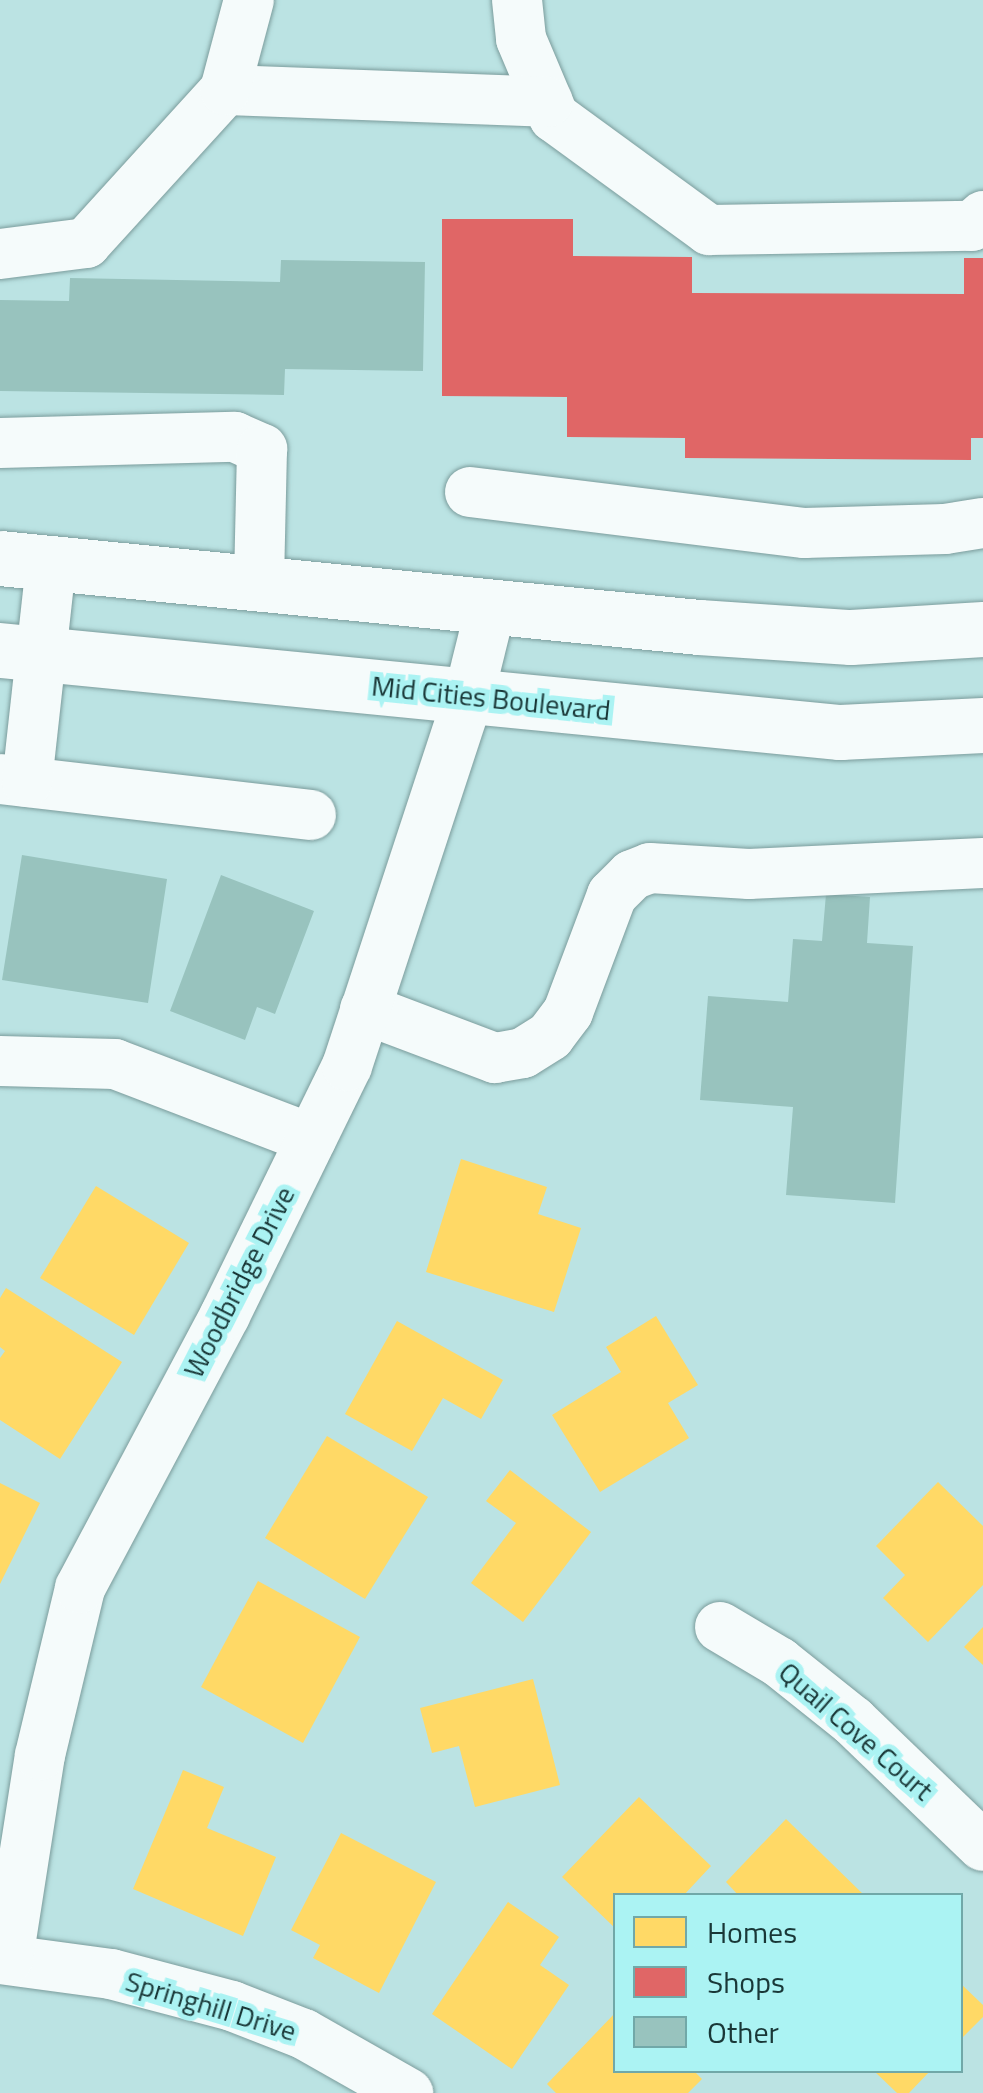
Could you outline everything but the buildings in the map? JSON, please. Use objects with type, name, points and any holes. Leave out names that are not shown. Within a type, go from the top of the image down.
[{"type":"main road","points":[[25,560],[259,585],[850,637],[983,629]]},
{"type":"main road","name":"Mid Cities Boulevard","points":[[22,652],[840,732],[983,725]]},
{"type":"street","points":[[0,254],[86,243],[225,90],[248,0]]},
{"type":"street","points":[[517,0],[521,40],[554,117],[709,230],[972,226],[983,216]]},
{"type":"street","points":[[225,90],[548,102]]},
{"type":"street","points":[[0,443],[235,437],[262,449],[259,585]]},
{"type":"street","points":[[470,492],[804,533],[946,529],[983,523]]},
{"type":"street","points":[[25,560],[13,780],[312,814]]},
{"type":"street","name":"Woodbridge Drive","points":[[4,1959],[40,1755],[80,1588],[225,1315],[347,1066],[469,696],[491,606]]},
{"type":"street","points":[[365,1010],[495,1058],[523,1053],[550,1036],[568,1012],[612,895],[632,876],[650,868],[750,874],[983,864]]},
{"type":"street","points":[[0,1061],[115,1064],[311,1139]]},
{"type":"street","name":"Quail Cove Court","points":[[720,1627],[778,1662],[853,1721],[983,1846]]},
{"type":"street","name":"Springhill Drive","points":[[4,1959],[111,1974],[232,2006],[304,2034],[408,2093]]}]
